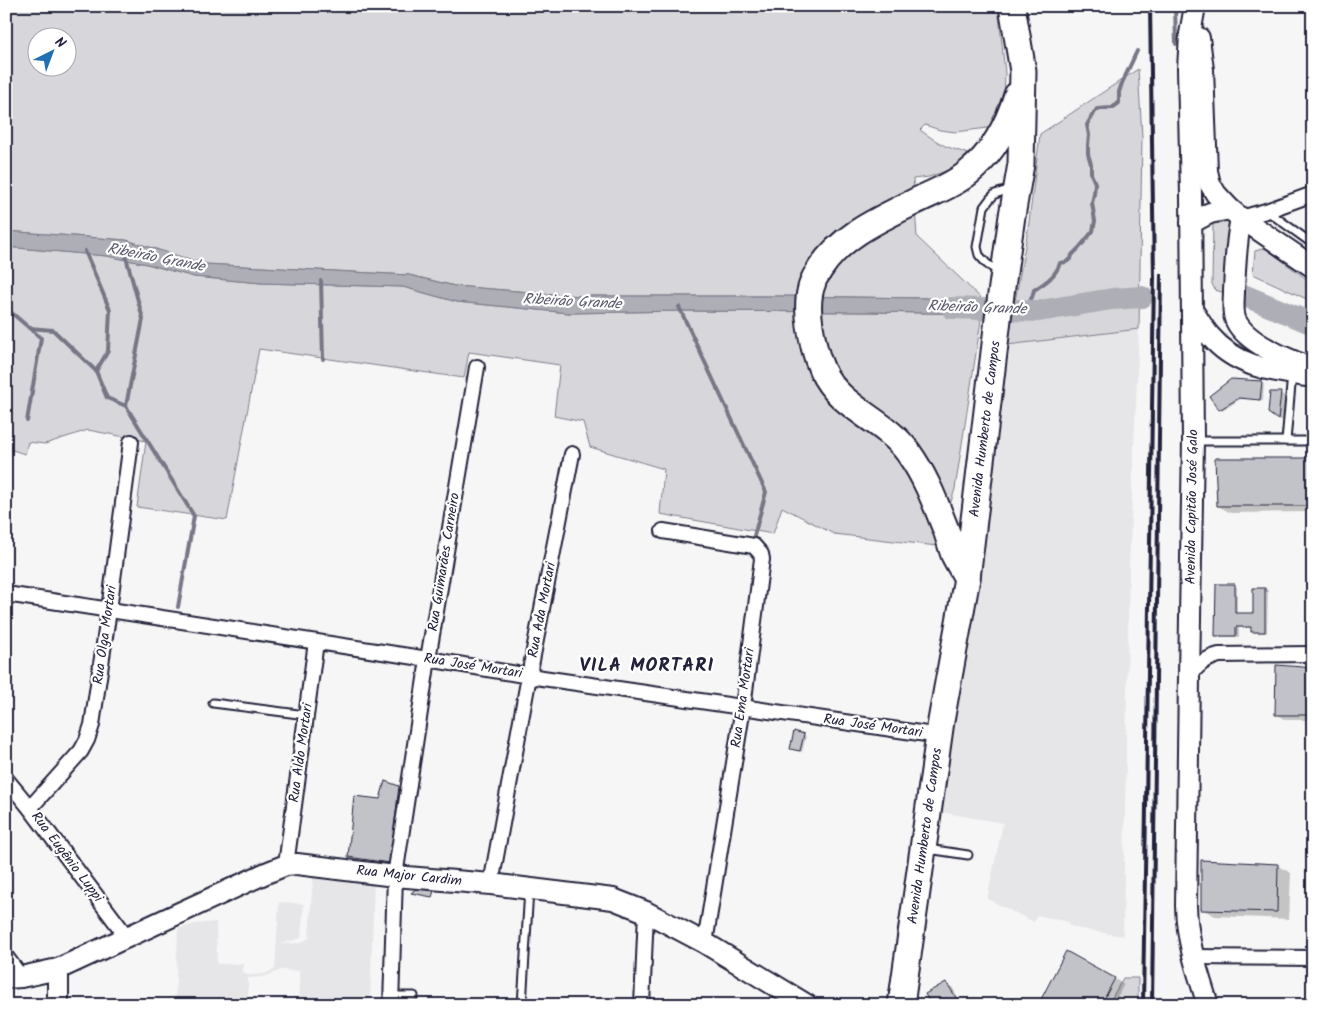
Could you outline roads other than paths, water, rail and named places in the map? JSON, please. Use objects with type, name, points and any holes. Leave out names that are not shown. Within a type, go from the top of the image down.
[{"type":"highway","name":"Avenida Humberto de Campos","points":[[901,1005],[922,848],[967,578],[998,323],[1021,164],[1024,71],[1012,6]]},
{"type":"highway","name":"Avenida Humberto de Campos","points":[[967,578],[954,554],[927,482],[907,451],[887,431],[835,391],[823,372],[814,351],[808,301],[813,281],[823,265],[834,251],[856,233],[966,175],[979,164],[995,143],[1012,112],[1024,71]]},
{"type":"highway","points":[[979,164],[993,168],[1017,185]]},
{"type":"main road","name":"Avenida Capitão José Galo","points":[[1195,6],[1203,70],[1207,171],[1210,184],[1216,194],[1242,218],[1313,267]]},
{"type":"main road","name":"Avenida Capitão José Galo","points":[[1195,6],[1190,34],[1188,69],[1193,441],[1186,906],[1187,926],[1193,957],[1208,1005]]},
{"type":"main road","points":[[1191,223],[1210,213],[1242,218],[1236,243],[1235,320],[1242,330],[1268,350],[1313,369]]},
{"type":"main road","points":[[1192,310],[1210,336],[1228,352],[1249,365],[1313,377]]},
{"type":"main road","name":"Rua Major Cardim","points":[[14,978],[58,969],[266,873],[286,865],[306,864],[396,876],[492,884],[613,899],[646,912],[706,943],[807,1005]]},
{"type":"main road","points":[[58,969],[58,1005]]},
{"type":"street","points":[[1242,218],[1313,194]]},
{"type":"street","name":"Rua Guimarães Carneiro","points":[[391,1001],[396,876],[428,659],[476,367]]},
{"type":"street","name":"Rua Olga Mortari","points":[[30,808],[81,751],[92,725],[131,442]]},
{"type":"street","name":"Rua Ada Mortari","points":[[492,884],[572,454]]},
{"type":"street","name":"Rua Ema Mortari","points":[[664,531],[754,546],[758,549],[762,558],[743,707],[706,943]]},
{"type":"street","name":"Rua José Mortari","points":[[6,594],[530,676],[940,736]]},
{"type":"street","name":"Rua Aldo Mortari","points":[[286,865],[316,642]]},
{"type":"street","points":[[1189,677],[1201,663],[1219,655],[1313,654]]},
{"type":"street","name":"Rua Eugênio Luppi","points":[[6,779],[127,937]]},
{"type":"street","points":[[642,1005],[646,912]]},
{"type":"street","points":[[6,957],[14,978]]},
{"type":"street","points":[[1193,957],[1313,958]]},
{"type":"lane","points":[[1266,211],[1313,244]]},
{"type":"lane","points":[[1286,441],[1292,374]]},
{"type":"lane","points":[[1193,441],[1313,441]]},
{"type":"lane","points":[[213,703],[306,715]]},
{"type":"lane","points":[[922,848],[968,855]]},
{"type":"lane","points":[[522,1005],[530,889]]},
{"type":"lane","points":[[391,1001],[414,996]]},
{"type":"water","points":[[6,231],[126,240],[205,264],[409,275],[455,286],[579,296],[779,296],[925,298],[984,301],[982,314],[683,311],[569,313],[457,302],[403,287],[261,283],[194,277],[147,264],[107,256],[6,247]]},
{"type":"waterway","points":[[1175,6],[1176,44]]},
{"type":"waterway","points":[[1021,310],[1030,302],[1034,290],[1053,275],[1060,263],[1071,259],[1072,255],[1093,231],[1095,221],[1092,203],[1095,183],[1091,174],[1088,154],[1089,135],[1087,125],[1097,109],[1112,108],[1119,103],[1119,92],[1122,83],[1137,51]]},
{"type":"waterway","points":[[85,251],[110,310],[108,351],[96,371]]},
{"type":"waterway","points":[[126,257],[143,319],[126,406]]},
{"type":"waterway","points":[[321,281],[323,359]]},
{"type":"waterway","name":"Ribeirão Grande","points":[[1243,295],[1313,324]]},
{"type":"waterway","name":"Ribeirão Grande","points":[[952,308],[1039,311],[1112,299],[1142,297]]},
{"type":"waterway","points":[[679,307],[766,492],[754,536]]},
{"type":"waterway","points":[[6,308],[41,338],[27,421]]},
{"type":"waterway","points":[[29,328],[53,330],[96,371],[107,398],[126,406],[194,516],[178,607]]},
{"type":"railway","points":[[1143,1005],[1154,277],[1150,6]]},
{"type":"railway","points":[[1152,1005],[1161,275]]},
{"type":"district","name":"VILA MORTARI","points":[[647,666]]}]
